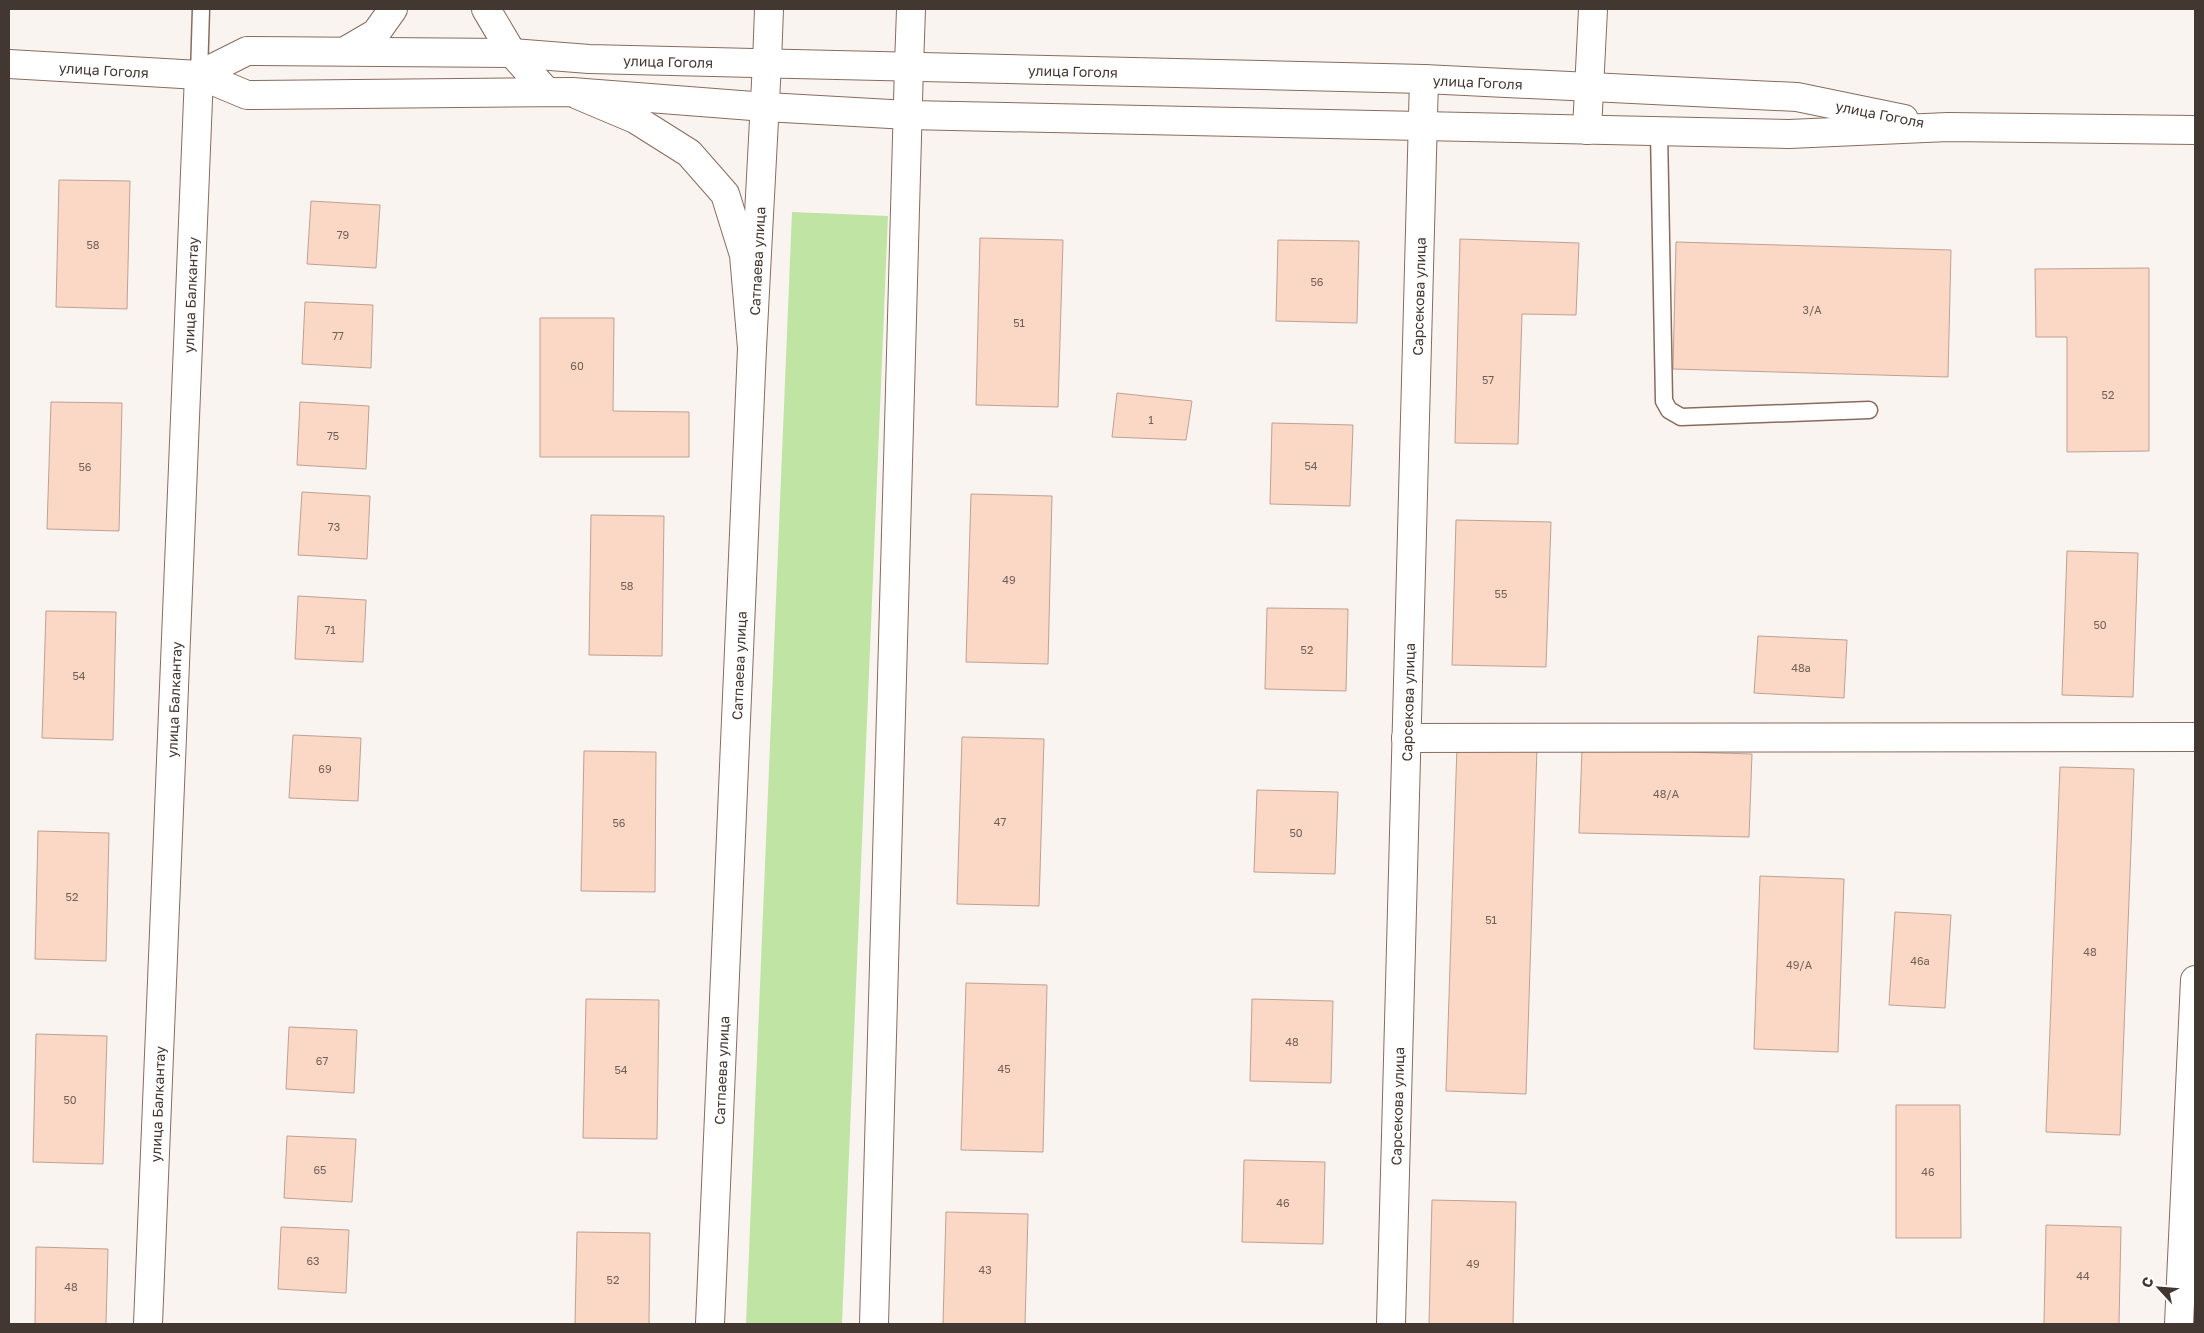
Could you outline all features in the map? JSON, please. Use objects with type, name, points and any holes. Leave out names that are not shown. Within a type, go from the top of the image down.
[{"type":"main road","points":[[347,50],[376,33],[393,9]]},
{"type":"main road","points":[[486,9],[512,53],[560,92],[635,119],[689,153],[725,194],[744,255],[752,348]]},
{"type":"main road","name":"Сатпаева улица","points":[[710,1324],[752,348],[766,107],[769,9]]},
{"type":"main road","points":[[874,1324],[911,9]]},
{"type":"main road","points":[[1586,130],[1593,9]]},
{"type":"main road","name":"улица Гоголя","points":[[199,74],[247,51],[347,50],[512,53],[589,59],[1424,79],[1797,97],[1948,128]]},
{"type":"main road","name":"улица Гоголя","points":[[9,64],[199,74],[246,95],[560,92],[908,115],[1789,134],[1948,128],[2195,130]]},
{"type":"main road","name":"улица Балкантау","points":[[148,1324],[199,74]]},
{"type":"main road","name":"Сарсекова улица","points":[[1391,1324],[1424,79]]},
{"type":"main road","points":[[1406,738],[2195,737]]},
{"type":"main road","points":[[2178,1324],[2195,980]]},
{"type":"lane","points":[[199,74],[201,9]]},
{"type":"lane","points":[[1658,132],[1664,401],[1669,410],[1681,417],[1869,410]]},
{"type":"green space","points":[[792,212],[888,216],[842,1324],[746,1324]]},
{"type":"building","points":[[59,180],[130,181],[127,309],[56,307]]},
{"type":"building","points":[[311,201],[380,205],[376,268],[307,264]]},
{"type":"building","points":[[980,238],[1063,240],[1058,407],[976,405]]},
{"type":"building","points":[[1460,239],[1579,243],[1576,315],[1522,314],[1518,444],[1455,443]]},
{"type":"building","points":[[1278,240],[1359,241],[1357,323],[1276,321]]},
{"type":"building","points":[[1676,242],[1951,250],[1948,377],[1673,369]]},
{"type":"building","points":[[2149,268],[2149,451],[2067,452],[2067,337],[2036,337],[2035,269]]},
{"type":"building","points":[[305,302],[373,305],[371,368],[302,364]]},
{"type":"building","points":[[540,318],[614,318],[613,411],[689,412],[689,457],[540,457]]},
{"type":"building","points":[[1117,393],[1192,401],[1186,440],[1112,437]]},
{"type":"building","points":[[51,402],[122,403],[119,531],[47,529]]},
{"type":"building","points":[[300,402],[369,406],[366,469],[297,465]]},
{"type":"building","points":[[1272,423],[1353,425],[1350,506],[1270,504]]},
{"type":"building","points":[[302,492],[370,496],[367,559],[298,555]]},
{"type":"building","points":[[971,494],[1052,496],[1048,664],[966,662]]},
{"type":"building","points":[[591,515],[664,516],[662,656],[589,655]]},
{"type":"building","points":[[1456,520],[1551,522],[1546,667],[1452,665]]},
{"type":"building","points":[[2067,551],[2138,553],[2133,697],[2062,695]]},
{"type":"building","points":[[298,596],[366,600],[363,662],[295,659]]},
{"type":"building","points":[[1267,608],[1348,609],[1346,691],[1265,689]]},
{"type":"building","points":[[46,611],[116,612],[113,740],[42,738]]},
{"type":"building","points":[[1758,636],[1847,640],[1844,698],[1754,693]]},
{"type":"building","points":[[293,735],[361,738],[358,801],[289,798]]},
{"type":"building","points":[[962,737],[1044,739],[1039,906],[957,904]]},
{"type":"building","points":[[1457,745],[1537,748],[1526,1094],[1446,1091]]},
{"type":"building","points":[[1582,749],[1752,754],[1749,837],[1579,833]]},
{"type":"building","points":[[584,751],[656,752],[655,892],[581,891]]},
{"type":"building","points":[[2060,767],[2134,769],[2120,1135],[2046,1132]]},
{"type":"building","points":[[1257,790],[1338,792],[1335,874],[1254,872]]},
{"type":"building","points":[[38,831],[109,833],[106,961],[35,959]]},
{"type":"building","points":[[1760,876],[1844,879],[1838,1052],[1754,1049]]},
{"type":"building","points":[[1895,912],[1951,915],[1945,1008],[1889,1005]]},
{"type":"building","points":[[966,983],[1047,985],[1043,1152],[961,1150]]},
{"type":"building","points":[[586,999],[659,1000],[657,1139],[583,1138]]},
{"type":"building","points":[[1252,999],[1333,1001],[1331,1083],[1250,1081]]},
{"type":"building","points":[[289,1027],[357,1030],[354,1093],[286,1089]]},
{"type":"building","points":[[36,1034],[107,1036],[103,1164],[33,1162]]},
{"type":"building","points":[[1896,1105],[1960,1105],[1961,1238],[1896,1238]]},
{"type":"building","points":[[287,1136],[356,1139],[352,1202],[284,1198]]},
{"type":"building","points":[[1244,1160],[1325,1162],[1323,1244],[1242,1242]]},
{"type":"building","points":[[1432,1200],[1516,1202],[1513,1324],[1429,1324]]},
{"type":"building","points":[[946,1212],[1028,1214],[1025,1324],[943,1324]]},
{"type":"building","points":[[2046,1225],[2121,1227],[2119,1324],[2044,1324]]},
{"type":"building","points":[[281,1227],[349,1230],[346,1293],[278,1289]]},
{"type":"building","points":[[577,1232],[650,1233],[649,1324],[575,1324]]},
{"type":"building","points":[[36,1247],[108,1249],[106,1324],[35,1324]]}]
